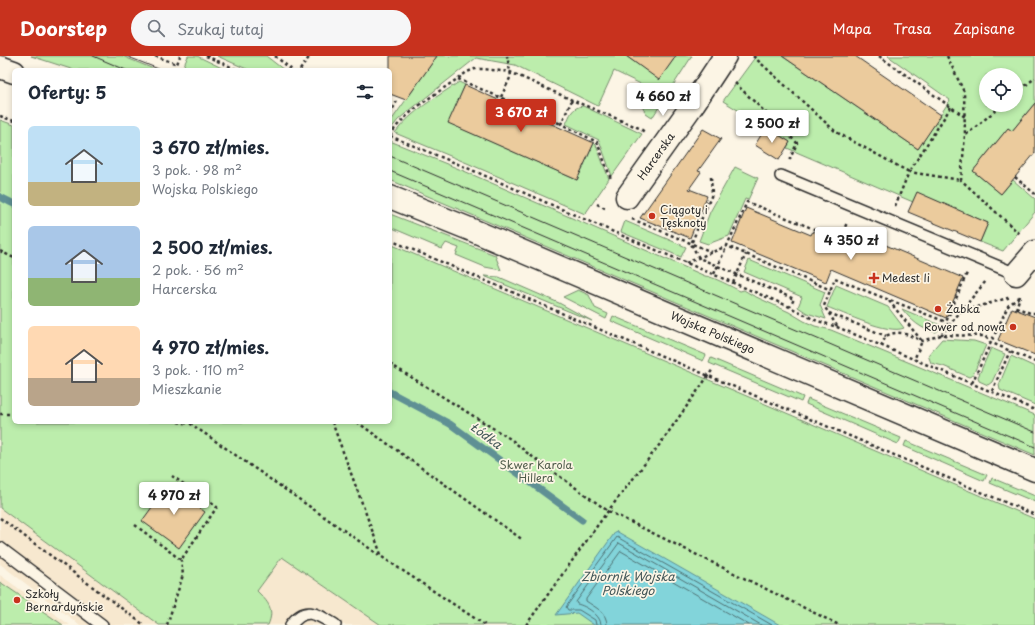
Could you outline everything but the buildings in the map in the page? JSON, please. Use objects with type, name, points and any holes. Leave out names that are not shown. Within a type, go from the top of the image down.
[{"type":"main road","name":"Harcerska","points":[[619,201],[694,103],[725,56]]},
{"type":"main road","points":[[0,67],[12,71]]},
{"type":"main road","name":"Wojska Polskiego","points":[[392,198],[472,230],[1035,470]]},
{"type":"main road","points":[[1015,284],[1035,252]]},
{"type":"lane","points":[[781,176],[888,221],[1015,284]]},
{"type":"lane","points":[[0,548],[102,625]]},
{"type":"lane","points":[[291,625],[302,613],[310,613],[318,614],[334,625]]},
{"type":"path","points":[[155,56],[177,64],[180,56]]},
{"type":"path","points":[[206,56],[233,68]]},
{"type":"path","points":[[275,56],[290,68]]},
{"type":"path","points":[[301,68],[310,56]]},
{"type":"path","points":[[502,97],[510,76],[507,56]]},
{"type":"path","points":[[753,56],[836,132],[909,172],[961,180],[1021,235]]},
{"type":"path","points":[[879,56],[965,117]]},
{"type":"path","points":[[947,56],[964,92],[965,135],[961,180]]},
{"type":"path","points":[[392,133],[408,115],[467,72],[475,69],[510,72],[639,128],[646,134]]},
{"type":"path","points":[[1023,87],[1035,78]]},
{"type":"path","points":[[458,79],[502,97],[597,142],[619,201]]},
{"type":"path","points":[[731,80],[797,143],[781,176]]},
{"type":"path","points":[[561,124],[572,100]]},
{"type":"path","points":[[392,110],[396,101]]},
{"type":"path","points":[[888,221],[909,172],[951,107]]},
{"type":"path","points":[[965,135],[993,112]]},
{"type":"path","points":[[0,116],[12,120]]},
{"type":"path","points":[[392,137],[714,274],[790,307],[815,320],[837,327],[1035,410]]},
{"type":"path","points":[[691,244],[712,194],[711,177]]},
{"type":"path","points":[[1015,177],[1035,194]]},
{"type":"path","points":[[596,204],[619,201],[691,244],[712,252]]},
{"type":"path","points":[[714,274],[747,202],[839,239],[848,220]]},
{"type":"path","points":[[392,241],[1035,514]]},
{"type":"path","points":[[691,244],[699,258],[794,299],[790,307]]},
{"type":"path","points":[[686,263],[727,246],[830,290]]},
{"type":"path","points":[[0,251],[12,257]]},
{"type":"path","points":[[733,283],[746,254]]},
{"type":"path","points":[[960,269],[974,275]]},
{"type":"path","points":[[946,322],[967,272]]},
{"type":"path","points":[[837,327],[824,306],[835,278],[889,301],[903,304],[946,322],[948,326]]},
{"type":"path","points":[[941,335],[986,281],[980,278]]},
{"type":"path","points":[[1015,284],[1020,296]]},
{"type":"path","points":[[960,312],[1020,296]]},
{"type":"path","points":[[972,383],[1008,306],[1020,296]]},
{"type":"path","points":[[1018,300],[1016,308],[1030,313],[1035,313]]},
{"type":"path","points":[[889,301],[922,341]]},
{"type":"path","points":[[828,313],[886,336]]},
{"type":"path","points":[[881,346],[886,336],[894,332],[904,333],[922,341],[941,335],[985,336],[990,342],[1035,362]]},
{"type":"path","points":[[914,360],[922,341]]},
{"type":"path","points":[[992,391],[1010,351]]},
{"type":"path","points":[[392,365],[512,440],[526,452],[608,511],[839,625]]},
{"type":"path","points":[[526,625],[608,511],[660,444],[713,369]]},
{"type":"path","points":[[0,414],[12,414]]},
{"type":"path","points":[[191,424],[382,557],[485,625]]},
{"type":"path","points":[[333,424],[382,557]]},
{"type":"path","points":[[360,424],[523,540]]},
{"type":"path","points":[[172,476],[217,508],[180,560]]},
{"type":"path","points":[[0,518],[144,625]]},
{"type":"path","points":[[135,526],[180,560],[183,575],[167,625]]},
{"type":"shaded area","points":[[0,508],[159,625],[80,625],[0,564]]},
{"type":"shaded area","points":[[282,557],[381,625],[232,625]]},
{"type":"shaded area","name":"Szkoły Bernardyńskie","points":[[0,575],[70,625],[0,625]]},
{"type":"green space","points":[[31,56],[122,56],[151,68],[68,68]]},
{"type":"green space","points":[[188,56],[197,56],[222,68],[183,68]]},
{"type":"green space","points":[[217,56],[266,56],[281,68],[244,68]]},
{"type":"green space","points":[[437,56],[626,56],[659,79],[676,56],[692,56],[652,118],[646,114],[641,104],[647,87],[614,71],[598,106],[515,65],[476,58],[405,114],[392,128],[392,120]]},
{"type":"green space","points":[[756,56],[782,56],[918,149],[950,100],[888,56],[1035,56],[1035,103],[1012,131],[1008,128],[973,171],[1001,194],[1013,180],[1035,199],[1035,212],[1003,251],[980,242],[988,223],[917,193],[913,202],[787,148],[790,142],[723,101]]},
{"type":"green space","points":[[459,82],[465,85],[449,123],[577,180],[594,143],[596,145],[609,179],[585,214],[395,133],[416,111]]},
{"type":"green space","points":[[583,106],[642,134],[612,176],[599,140],[566,124],[574,110]]},
{"type":"green space","name":"Skwer Karola Hillera","points":[[0,120],[12,124],[12,424],[392,424],[392,245],[1035,519],[1035,625],[381,625],[282,557],[257,591],[269,606],[271,614],[268,625],[159,625],[0,508]]},
{"type":"green space","points":[[392,142],[464,171],[740,291],[744,290],[815,326],[831,330],[1035,415],[1035,455],[392,181]]},
{"type":"green space","points":[[735,167],[758,178],[748,200],[745,199],[729,236],[708,244],[699,241],[710,212]]},
{"type":"green space","points":[[392,215],[495,255],[501,270],[485,267],[456,255],[459,248],[446,243],[442,249],[392,228]]},
{"type":"green space","points":[[625,221],[686,247],[681,257],[621,232]]},
{"type":"green space","points":[[749,260],[825,292],[820,305],[826,319],[807,313],[798,307],[802,297],[744,272]]},
{"type":"green space","points":[[484,276],[499,277],[559,303],[592,321]]},
{"type":"green space","points":[[836,285],[888,307],[904,328],[888,329],[877,326],[827,307]]},
{"type":"green space","points":[[578,290],[589,295],[595,308],[608,314],[606,319],[563,297]]},
{"type":"green space","points":[[902,309],[942,327],[936,332],[921,327]]},
{"type":"green space","points":[[613,316],[706,355],[703,361],[611,321]]},
{"type":"green space","points":[[942,339],[974,341],[986,345],[973,375],[969,377],[943,366],[931,363],[928,355]]},
{"type":"green space","points":[[991,348],[1005,354],[992,382],[988,385],[979,381],[978,377]]},
{"type":"green space","points":[[1011,356],[1035,367],[1035,405],[1000,390],[999,385]]},
{"type":"green space","points":[[711,358],[803,397],[801,402],[709,363]]},
{"type":"green space","points":[[808,399],[901,438],[898,444],[806,404]]},
{"type":"green space","points":[[906,441],[987,475],[984,481],[904,446]]},
{"type":"green space","points":[[992,478],[1035,496],[1035,502],[990,483]]},
{"type":"green space","name":"Szkoły Bernardyńskie","points":[[0,582],[63,625],[0,625]]},
{"type":"water","name":"Zbiornik Wojska Polskiego","points":[[616,531],[780,625],[594,625],[577,613],[556,615]]},
{"type":"waterway","name":"Łódka","points":[[0,197],[12,203]]},
{"type":"waterway","name":"Łódka","points":[[392,393],[450,424],[582,520]]},
{"type":"tram line","points":[[93,56],[121,68]]},
{"type":"tram line","points":[[126,56],[156,68]]},
{"type":"tram line","points":[[392,157],[1035,432]]},
{"type":"tram line","points":[[392,172],[1035,447]]},
{"type":"place","name":"Ciągoty i Tęsknoty","points":[[652,216]]},
{"type":"place","name":"Medest Ii","points":[[874,278]]},
{"type":"place","name":"Żabka","points":[[938,309]]},
{"type":"place","name":"Rower od nowa","points":[[1013,327]]},
{"type":"place","name":"Szkoły Bernardyńskie","points":[[17,600]]}]
